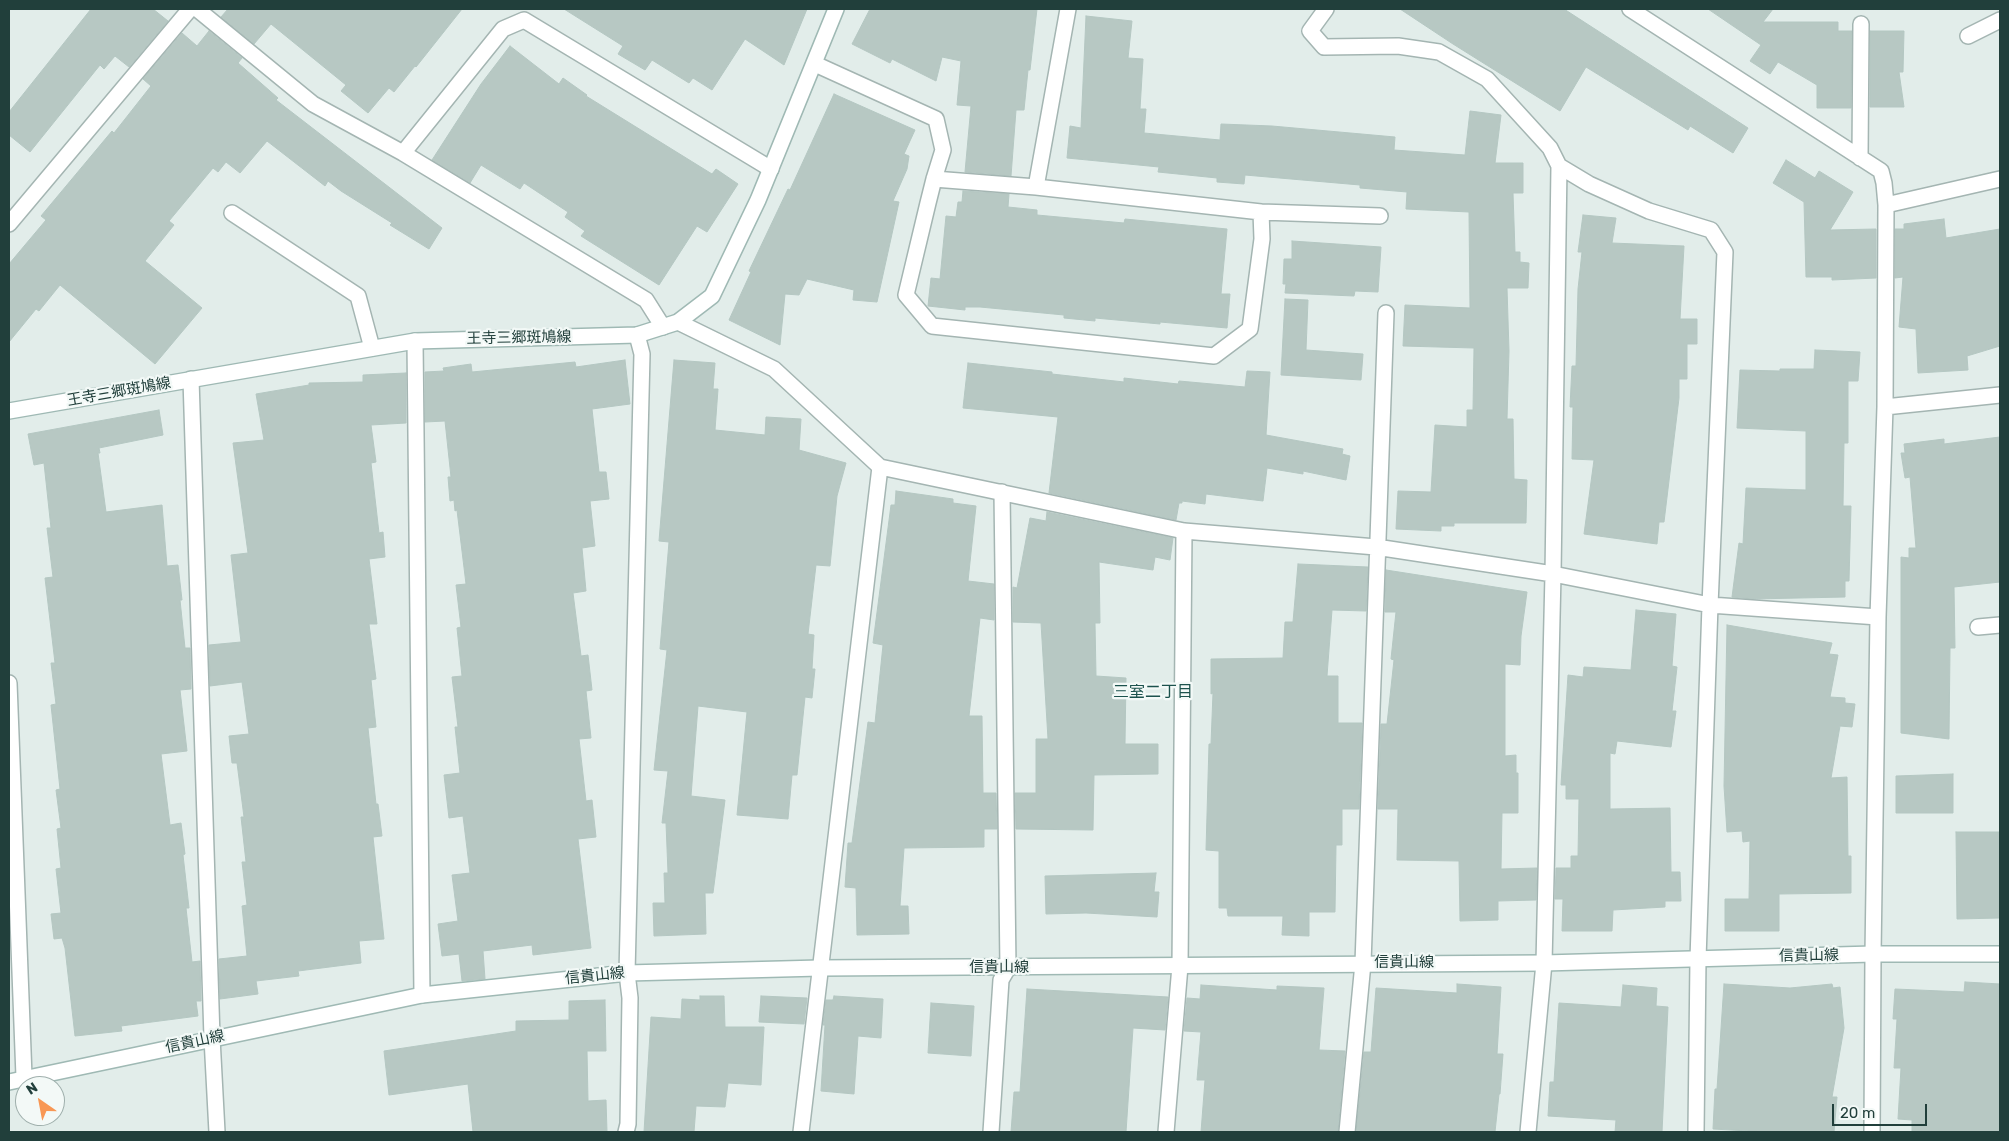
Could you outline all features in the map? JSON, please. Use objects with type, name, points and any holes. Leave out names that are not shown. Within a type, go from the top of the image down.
[{"type":"street","points":[[9,224],[190,9]]},
{"type":"street","points":[[197,9],[314,104],[403,153],[646,300],[663,327]]},
{"type":"street","name":"王寺三郷斑鳩線","points":[[9,411],[416,341],[637,335],[678,322],[712,296],[758,200],[836,9]]},
{"type":"street","points":[[1036,187],[1068,9]]},
{"type":"street","points":[[1326,9],[1310,31],[1324,47],[1398,46],[1439,52],[1487,79],[1550,148],[1559,166],[1553,574],[1544,963],[1528,1132]]},
{"type":"street","points":[[1630,9],[1880,171],[1884,183],[1886,205],[1885,407],[1878,617],[1874,934],[1872,954],[1872,1132]]},
{"type":"street","points":[[403,153],[503,29],[524,20],[771,169]]},
{"type":"street","points":[[1968,36],[2000,20]]},
{"type":"street","points":[[1860,158],[1861,24]]},
{"type":"street","points":[[815,64],[936,119],[943,150],[934,179],[906,295],[932,326],[1214,356],[1250,329],[1262,239],[1261,212]]},
{"type":"street","points":[[1559,166],[1589,184],[1649,211],[1711,230],[1725,252],[1710,605],[1698,959],[1696,1132]]},
{"type":"street","points":[[934,179],[1036,187],[1261,212],[1380,216]]},
{"type":"street","points":[[1886,205],[2000,179]]},
{"type":"street","points":[[232,213],[358,296],[372,348]]},
{"type":"street","points":[[1347,1132],[1363,963],[1376,547],[1386,313]]},
{"type":"street","points":[[678,322],[774,368],[880,467],[1184,531],[1376,547],[1553,574],[1710,605],[1878,617]]},
{"type":"street","points":[[626,1132],[628,1124],[630,998],[626,973],[642,354],[637,335]]},
{"type":"street","points":[[416,341],[422,995]]},
{"type":"street","points":[[190,379],[212,1038],[217,1132]]},
{"type":"street","points":[[1885,407],[2000,395]]},
{"type":"street","points":[[800,1132],[880,467]]},
{"type":"street","points":[[991,1132],[1001,980],[1008,968],[1002,492]]},
{"type":"street","points":[[1166,1132],[1180,966],[1184,531]]},
{"type":"street","points":[[1978,627],[2000,625]]},
{"type":"street","points":[[9,683],[24,1076]]},
{"type":"street","name":"信貴山線","points":[[29,1076],[422,995],[626,973],[820,968],[1544,963],[1872,954],[2000,954]]},
{"type":"building","points":[[91,9],[153,9],[168,21],[129,67],[115,56],[104,69],[100,65],[30,152],[9,135],[9,112]]},
{"type":"building","points":[[228,9],[462,9],[394,92],[389,88],[368,113],[341,91],[346,85],[271,24],[254,44],[221,17]]},
{"type":"building","points":[[564,9],[807,9],[784,65],[745,39],[712,90],[693,78],[689,83],[652,60],[645,70],[618,54],[623,46]]},
{"type":"building","points":[[870,9],[1037,9],[1024,110],[1016,110],[1011,176],[965,172],[971,106],[957,105],[961,61],[942,57],[936,81],[892,59],[890,63],[852,44]]},
{"type":"building","points":[[1400,9],[1564,9],[1748,128],[1733,153],[1690,126],[1688,130],[1586,67],[1560,111]]},
{"type":"building","points":[[1708,9],[1773,9],[1763,22],[1838,22],[1838,31],[1852,31],[1851,108],[1817,108],[1817,85],[1778,62],[1770,74],[1750,61],[1761,45]]},
{"type":"building","points":[[1086,16],[1132,21],[1128,58],[1143,59],[1140,109],[1146,109],[1144,133],[1220,140],[1221,124],[1272,126],[1395,137],[1394,150],[1465,155],[1470,111],[1501,115],[1495,163],[1523,163],[1523,193],[1513,193],[1515,252],[1520,252],[1520,262],[1529,263],[1528,288],[1507,288],[1509,351],[1507,419],[1513,419],[1514,479],[1527,480],[1526,523],[1454,523],[1454,526],[1441,526],[1441,531],[1396,529],[1398,491],[1431,492],[1435,425],[1467,427],[1467,410],[1473,410],[1474,348],[1403,346],[1405,305],[1470,308],[1469,212],[1406,209],[1407,192],[1360,188],[1360,185],[1245,175],[1244,184],[1217,182],[1217,178],[1158,172],[1159,167],[1067,158],[1070,126],[1081,128]]},
{"type":"building","points":[[209,31],[242,58],[238,63],[278,98],[276,100],[442,228],[429,249],[390,225],[392,223],[328,181],[325,186],[267,141],[240,173],[226,162],[218,172],[213,168],[169,221],[174,225],[145,261],[202,308],[155,364],[60,285],[39,311],[36,309],[9,342],[9,264],[46,220],[41,216],[112,131],[114,133],[151,86],[143,79],[182,33],[197,46]]},
{"type":"building","points":[[1870,31],[1904,31],[1903,72],[1899,72],[1904,107],[1870,107]]},
{"type":"building","points":[[510,46],[559,84],[563,78],[586,96],[712,174],[716,169],[738,184],[707,232],[697,226],[659,285],[581,236],[585,231],[565,217],[568,212],[524,183],[520,189],[481,165],[470,183],[432,160],[481,84]]},
{"type":"building","points":[[834,94],[915,130],[904,154],[909,156],[907,169],[893,201],[899,202],[877,302],[853,300],[854,290],[807,279],[799,295],[785,294],[780,345],[729,320],[751,272],[749,271],[788,189],[790,190]]},
{"type":"building","points":[[1786,160],[1815,178],[1819,171],[1853,192],[1830,230],[1876,229],[1876,278],[1832,280],[1832,277],[1806,277],[1804,202],[1773,183]]},
{"type":"building","points":[[963,191],[1009,194],[1008,207],[1037,210],[1037,215],[1124,223],[1125,219],[1227,229],[1221,294],[1230,294],[1227,328],[1095,318],[1095,321],[1064,318],[1064,315],[980,307],[965,307],[965,310],[928,306],[931,278],[940,279],[946,216],[956,217],[958,202],[962,202]]},
{"type":"building","points":[[1583,215],[1616,218],[1612,243],[1684,246],[1680,319],[1697,319],[1697,344],[1687,344],[1687,379],[1679,379],[1679,398],[1664,522],[1659,522],[1657,544],[1584,534],[1594,460],[1572,459],[1573,407],[1570,407],[1572,366],[1576,366],[1578,289],[1582,252],[1578,252]]},
{"type":"building","points":[[1944,219],[1946,238],[2000,229],[2000,346],[1967,356],[1968,370],[1918,373],[1916,329],[1899,327],[1903,277],[1895,278],[1895,229],[1904,229],[1904,224]]},
{"type":"building","points":[[1292,241],[1381,247],[1378,292],[1355,291],[1354,296],[1285,293],[1286,284],[1283,284],[1284,259],[1292,259]]},
{"type":"building","points":[[1285,299],[1308,300],[1306,350],[1363,354],[1361,380],[1281,375]]},
{"type":"building","points":[[1815,350],[1860,352],[1858,381],[1848,381],[1848,443],[1844,443],[1843,506],[1851,506],[1849,581],[1845,581],[1845,597],[1753,599],[1732,597],[1739,543],[1743,544],[1746,488],[1806,490],[1806,431],[1737,428],[1740,370],[1780,371],[1780,369],[1814,369]]},
{"type":"building","points":[[625,360],[630,404],[592,409],[599,472],[606,472],[609,499],[590,501],[595,546],[582,548],[586,591],[573,593],[581,656],[588,655],[592,690],[586,691],[591,738],[579,739],[586,801],[592,800],[596,837],[578,839],[591,948],[533,955],[532,945],[483,951],[485,979],[462,981],[459,954],[442,956],[438,924],[458,921],[452,875],[470,873],[463,816],[449,818],[444,775],[460,773],[455,727],[458,727],[452,677],[462,676],[457,628],[461,627],[456,585],[466,584],[457,510],[455,511],[454,500],[450,501],[448,477],[451,477],[445,421],[425,422],[425,372],[444,371],[443,368],[471,364],[472,372],[575,362],[576,367]]},
{"type":"building","points":[[674,360],[715,363],[713,389],[718,389],[715,430],[765,435],[766,417],[801,419],[799,450],[846,463],[837,496],[830,566],[816,565],[808,634],[814,635],[812,669],[815,669],[812,698],[805,697],[797,775],[792,775],[788,819],[737,815],[747,712],[698,706],[691,796],[725,800],[713,893],[705,893],[706,934],[654,936],[653,903],[665,903],[664,873],[668,873],[666,823],[662,823],[668,771],[654,770],[667,650],[660,649],[669,542],[659,541]]},
{"type":"building","points":[[968,363],[1124,382],[1124,378],[1178,384],[1179,381],[1245,387],[1247,371],[1270,372],[1266,435],[1343,449],[1342,454],[1350,456],[1346,480],[1303,471],[1303,474],[1267,468],[1263,501],[1206,494],[1205,504],[1182,501],[1182,503],[1179,503],[1176,520],[1049,493],[1058,417],[963,408]]},
{"type":"building","points":[[406,373],[406,423],[371,425],[376,462],[371,463],[379,533],[383,532],[385,557],[369,559],[377,624],[369,624],[376,679],[371,680],[376,727],[368,728],[376,804],[378,804],[382,836],[373,837],[384,939],[359,941],[361,963],[298,971],[299,976],[256,981],[258,994],[220,999],[219,959],[247,956],[242,906],[247,905],[242,862],[246,862],[241,817],[244,817],[237,763],[232,763],[229,736],[249,734],[242,682],[210,686],[209,645],[241,642],[231,555],[248,553],[233,443],[264,440],[256,394],[309,385],[309,383],[363,382],[363,375]]},
{"type":"building","points":[[159,410],[163,435],[99,448],[100,453],[98,453],[106,512],[162,505],[167,566],[178,565],[185,648],[190,648],[191,689],[180,690],[187,751],[161,754],[170,825],[181,823],[189,908],[186,908],[192,962],[200,961],[201,1001],[196,1001],[198,1016],[121,1026],[122,1031],[75,1036],[65,948],[62,938],[54,939],[51,914],[61,913],[56,869],[61,868],[57,829],[61,828],[56,790],[60,789],[51,705],[56,704],[51,663],[55,663],[45,578],[53,577],[47,528],[51,528],[44,463],[34,465],[28,434]]},
{"type":"building","points":[[2000,437],[2000,582],[1954,587],[1955,648],[1950,648],[1949,739],[1901,733],[1901,557],[1909,558],[1909,548],[1916,548],[1910,477],[1905,478],[1901,453],[1905,453],[1904,444],[1944,439],[1944,444]]},
{"type":"building","points":[[896,491],[953,499],[953,503],[976,506],[968,581],[994,584],[994,620],[980,618],[969,716],[982,716],[983,793],[996,793],[997,829],[984,829],[984,847],[904,848],[900,906],[908,906],[909,934],[857,935],[856,888],[845,887],[848,843],[852,843],[868,722],[875,723],[883,645],[873,643],[891,505],[895,505]]},
{"type":"building","points":[[1047,512],[1173,538],[1170,560],[1155,557],[1153,570],[1099,562],[1100,623],[1095,623],[1096,676],[1126,678],[1125,744],[1158,744],[1158,774],[1094,775],[1093,830],[1016,829],[1015,793],[1036,793],[1036,739],[1048,739],[1041,623],[1013,622],[1013,587],[1017,588],[1030,518],[1046,521]]},
{"type":"building","points":[[1298,564],[1368,567],[1366,611],[1332,610],[1327,676],[1338,676],[1338,723],[1362,723],[1359,809],[1342,809],[1342,845],[1336,845],[1335,912],[1309,912],[1309,936],[1282,935],[1283,916],[1228,916],[1227,908],[1219,908],[1219,851],[1206,850],[1209,744],[1211,744],[1213,693],[1211,694],[1211,659],[1283,658],[1285,622],[1293,622]]},
{"type":"building","points":[[1386,570],[1527,592],[1521,636],[1520,665],[1505,664],[1505,756],[1516,755],[1518,813],[1502,813],[1501,869],[1537,868],[1536,900],[1498,901],[1498,920],[1460,921],[1459,861],[1397,860],[1398,809],[1378,809],[1381,724],[1387,724],[1394,660],[1391,659],[1396,612],[1385,612]]},
{"type":"building","points":[[1636,610],[1676,614],[1672,666],[1677,667],[1672,711],[1676,711],[1671,747],[1617,741],[1615,754],[1610,753],[1610,809],[1670,808],[1671,872],[1680,872],[1681,901],[1665,901],[1665,907],[1613,910],[1612,931],[1562,931],[1563,899],[1555,899],[1556,868],[1571,868],[1571,856],[1578,856],[1579,799],[1566,799],[1566,785],[1561,785],[1568,675],[1583,677],[1584,667],[1631,670]]},
{"type":"building","points":[[1727,625],[1832,643],[1829,654],[1838,655],[1830,697],[1845,698],[1845,703],[1855,704],[1852,727],[1840,726],[1831,778],[1847,777],[1848,856],[1851,856],[1851,893],[1779,894],[1779,931],[1725,931],[1725,899],[1749,899],[1750,841],[1743,842],[1742,831],[1727,832],[1724,786]]},
{"type":"building","points":[[1953,774],[1953,813],[1896,813],[1896,776]]},
{"type":"building","points":[[1956,832],[2000,832],[2000,918],[1957,919]]},
{"type":"building","points":[[1156,873],[1154,892],[1159,892],[1157,917],[1086,913],[1046,914],[1045,876]]},
{"type":"building","points":[[1965,982],[2000,984],[2000,1132],[1912,1132],[1912,1120],[1898,1119],[1901,1068],[1894,1068],[1897,1019],[1893,1019],[1895,989],[1964,992]]},
{"type":"building","points":[[1457,984],[1501,987],[1497,1054],[1503,1054],[1495,1132],[1356,1132],[1364,1052],[1371,1052],[1376,988],[1457,993]]},
{"type":"building","points":[[1724,984],[1790,988],[1832,984],[1833,988],[1840,987],[1844,1028],[1832,1097],[1837,1097],[1834,1132],[1766,1132],[1713,1129]]},
{"type":"building","points":[[1201,985],[1277,990],[1277,986],[1324,988],[1319,1050],[1345,1051],[1338,1132],[1201,1132],[1205,1080],[1197,1080],[1201,1032],[1184,1031],[1187,998],[1200,999]]},
{"type":"building","points":[[1623,985],[1657,988],[1656,1006],[1668,1007],[1662,1132],[1615,1132],[1616,1120],[1548,1116],[1550,1082],[1554,1082],[1559,1003],[1621,1007]]},
{"type":"building","points":[[1027,989],[1168,997],[1165,1030],[1133,1028],[1126,1132],[1011,1132],[1014,1092],[1020,1092]]},
{"type":"building","points":[[700,996],[724,996],[725,1027],[764,1027],[761,1085],[728,1083],[725,1107],[696,1106],[694,1132],[644,1132],[651,1017],[681,1019],[682,999],[700,1000]]},
{"type":"building","points":[[761,996],[807,998],[804,1024],[759,1022]]},
{"type":"building","points":[[834,996],[883,999],[881,1038],[858,1036],[854,1094],[821,1091],[825,1025],[823,1025],[826,1000],[833,1000]]},
{"type":"building","points":[[605,1000],[606,1051],[587,1051],[588,1101],[606,1100],[607,1132],[473,1132],[468,1084],[389,1095],[384,1051],[516,1031],[516,1021],[569,1020],[569,1001]]},
{"type":"building","points":[[931,1003],[974,1006],[971,1056],[928,1053]]},
{"type":"district","name":"三室二丁目","points":[[1153,692]]}]
